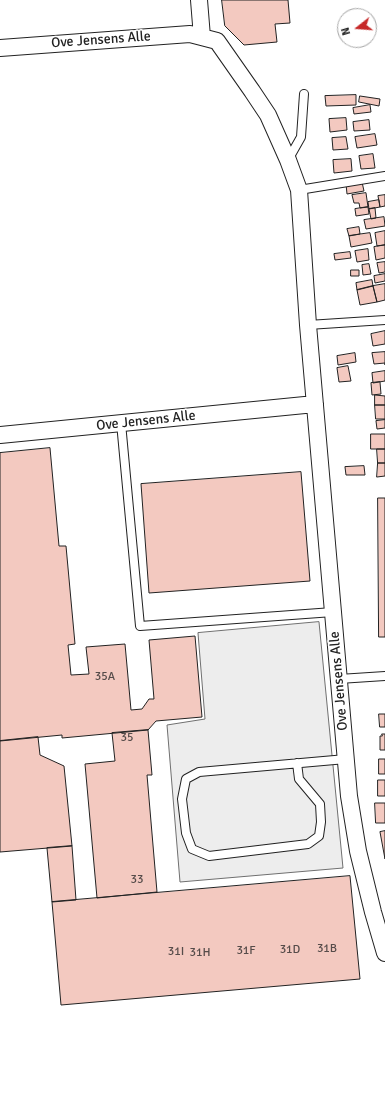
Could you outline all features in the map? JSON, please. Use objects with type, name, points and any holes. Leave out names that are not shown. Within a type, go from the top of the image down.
[{"type":"street","points":[[200,0],[202,37]]},
{"type":"street","name":"Ove Jensens Alle","points":[[0,48],[190,34],[217,41],[268,115],[288,160],[299,190],[308,325],[349,796],[358,851],[372,912],[385,953]]},
{"type":"street","name":"Ove Jensens Alle","points":[[0,435],[315,404]]},
{"type":"lane","points":[[288,160],[301,136],[304,94]]},
{"type":"lane","points":[[299,190],[385,176]]},
{"type":"lane","points":[[308,325],[385,320]]},
{"type":"lane","points":[[121,423],[140,626],[333,612]]},
{"type":"lane","points":[[339,679],[385,676]]},
{"type":"lane","points":[[297,763],[299,779],[320,804],[321,822],[319,836],[308,844],[209,856],[192,849],[186,833],[182,799],[186,779],[199,772],[297,763],[346,759]]},
{"type":"shaded area","points":[[319,622],[343,868],[180,882],[167,725],[205,719],[198,633]]},
{"type":"building","points":[[222,0],[288,0],[290,23],[275,24],[277,42],[244,45],[225,26]]},
{"type":"building","points":[[356,95],[356,105],[326,106],[325,96]]},
{"type":"building","points":[[360,96],[380,99],[379,106],[359,102]]},
{"type":"building","points":[[370,105],[371,112],[354,114],[353,108]]},
{"type":"building","points":[[346,118],[347,130],[330,132],[329,119]]},
{"type":"building","points":[[369,120],[370,130],[354,131],[353,122]]},
{"type":"building","points":[[375,134],[377,145],[357,148],[355,137]]},
{"type":"building","points":[[346,137],[348,149],[333,150],[332,138]]},
{"type":"building","points":[[373,154],[375,168],[361,169],[359,156]]},
{"type":"building","points":[[351,159],[352,171],[334,173],[333,160]]},
{"type":"building","points":[[362,182],[364,191],[347,194],[346,184]]},
{"type":"building","points":[[366,193],[368,207],[360,208],[359,203],[354,203],[352,195]]},
{"type":"building","points":[[385,195],[385,206],[380,207],[378,196]]},
{"type":"building","points":[[379,200],[380,207],[369,209],[368,202]]},
{"type":"building","points":[[368,207],[369,214],[356,216],[355,209]]},
{"type":"building","points":[[375,208],[376,218],[371,219],[369,209]]},
{"type":"building","points":[[384,217],[385,226],[366,229],[364,220]]},
{"type":"building","points":[[359,227],[360,234],[349,236],[347,229]]},
{"type":"building","points":[[385,231],[385,245],[377,246],[375,233]]},
{"type":"building","points":[[370,233],[372,243],[351,247],[349,236]]},
{"type":"building","points":[[385,245],[385,258],[376,260],[374,247]]},
{"type":"building","points":[[368,249],[369,260],[357,262],[355,251]]},
{"type":"building","points":[[350,252],[351,258],[335,260],[334,254]]},
{"type":"building","points":[[385,262],[385,272],[379,273],[377,263]]},
{"type":"building","points":[[369,264],[371,274],[363,275],[362,265]]},
{"type":"building","points":[[351,270],[359,270],[359,276],[351,276]]},
{"type":"building","points":[[385,274],[385,281],[375,283],[374,276]]},
{"type":"building","points":[[372,280],[373,286],[357,290],[356,283]]},
{"type":"building","points":[[385,284],[385,300],[377,302],[373,286]]},
{"type":"building","points":[[373,286],[377,302],[360,305],[357,290]]},
{"type":"building","points":[[385,331],[385,344],[373,346],[371,334]]},
{"type":"building","points":[[385,352],[385,363],[374,364],[372,353]]},
{"type":"building","points":[[355,353],[356,362],[338,365],[337,356]]},
{"type":"building","points":[[348,366],[351,381],[339,382],[337,368]]},
{"type":"building","points":[[385,371],[385,381],[373,383],[372,373]]},
{"type":"building","points":[[380,382],[381,394],[372,395],[371,383]]},
{"type":"building","points":[[375,395],[385,396],[385,405],[375,405]]},
{"type":"building","points":[[375,405],[385,405],[385,419],[376,419]]},
{"type":"building","points":[[385,420],[385,428],[377,429],[376,421]]},
{"type":"building","points":[[371,434],[385,434],[385,449],[371,449]]},
{"type":"building","points":[[50,448],[59,546],[66,546],[75,644],[68,645],[71,675],[89,674],[86,647],[125,644],[131,710],[142,709],[149,699],[154,699],[149,640],[195,636],[202,717],[156,721],[148,730],[62,738],[62,735],[0,741],[0,453]]},
{"type":"building","points":[[377,449],[385,449],[385,463],[378,463]]},
{"type":"building","points":[[378,463],[385,463],[385,476],[377,477]]},
{"type":"building","points":[[364,466],[365,475],[346,475],[345,467]]},
{"type":"building","points":[[301,472],[310,581],[149,593],[141,484]]},
{"type":"building","points":[[378,498],[385,498],[385,637],[379,637]]},
{"type":"building","points":[[379,714],[385,714],[385,727],[380,727]]},
{"type":"building","points":[[148,730],[152,775],[147,775],[157,892],[97,898],[85,764],[115,761],[112,733]]},
{"type":"building","points":[[382,734],[385,734],[385,750],[380,750],[380,736],[382,736]]},
{"type":"building","points":[[38,737],[40,755],[64,766],[72,846],[0,852],[0,741]]},
{"type":"building","points":[[379,759],[385,759],[385,774],[379,774]]},
{"type":"building","points":[[378,780],[385,780],[385,796],[378,796]]},
{"type":"building","points":[[375,803],[385,803],[385,823],[376,823]]},
{"type":"building","points":[[385,831],[385,859],[380,832]]},
{"type":"building","points":[[72,846],[76,900],[52,902],[47,848]]},
{"type":"building","points":[[350,876],[360,979],[61,1005],[52,902]]}]
